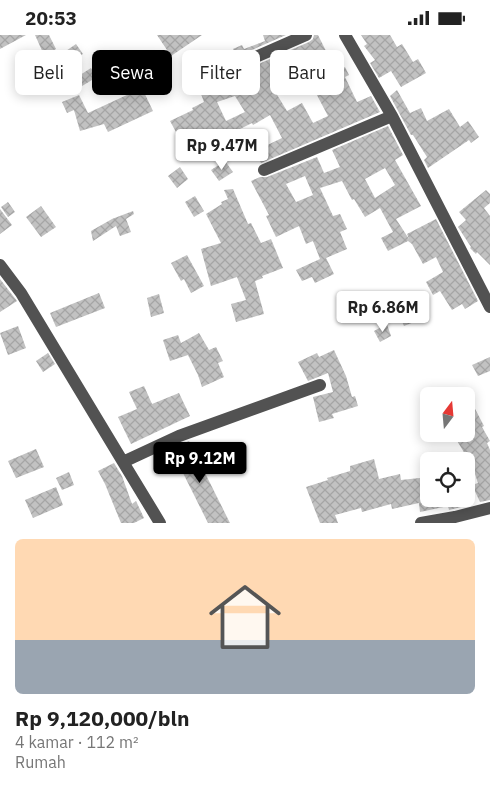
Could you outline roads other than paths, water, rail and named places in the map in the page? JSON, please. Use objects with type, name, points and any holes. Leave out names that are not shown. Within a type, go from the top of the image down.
[{"type":"street","points":[[260,55],[306,35]]},
{"type":"street","points":[[345,35],[392,116],[490,307]]},
{"type":"street","points":[[264,170],[392,116]]},
{"type":"street","points":[[0,265],[21,293],[160,523]]},
{"type":"street","points":[[123,462],[179,436],[320,385]]},
{"type":"street","points":[[421,523],[490,508]]}]
